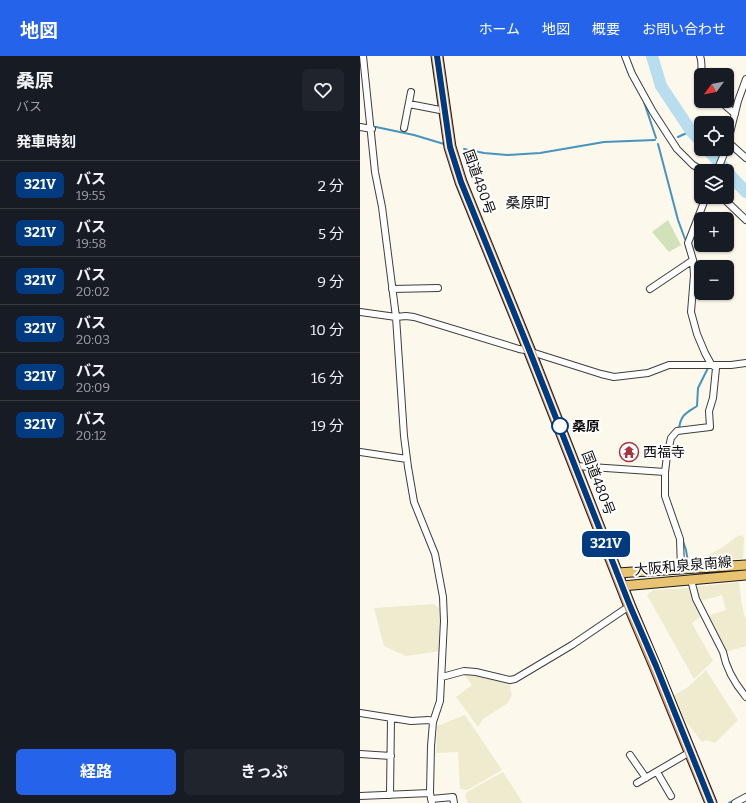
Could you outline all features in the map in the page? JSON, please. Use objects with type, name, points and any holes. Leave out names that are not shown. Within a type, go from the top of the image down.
[{"type":"highway","name":"国道480号","points":[[437,56],[450,147],[461,182],[576,466],[630,606],[711,803]]},
{"type":"main road","name":"大阪和泉泉南線","points":[[617,573],[746,566]]},
{"type":"main road","name":"大阪和泉泉南線","points":[[622,586],[746,575]]},
{"type":"street","points":[[363,56],[372,129],[375,172],[382,207],[396,317],[404,436],[407,459],[414,502],[436,554],[442,586],[444,621],[442,677],[440,701],[433,722],[431,746],[431,798]]},
{"type":"street","points":[[625,56],[632,74],[653,112],[677,149],[694,166]]},
{"type":"street","points":[[700,56],[702,68]]},
{"type":"street","points":[[734,118],[738,101],[746,80]]},
{"type":"street","points":[[360,88],[367,88]]},
{"type":"street","points":[[404,128],[411,92]]},
{"type":"street","points":[[409,104],[444,110]]},
{"type":"street","points":[[728,108],[735,114]]},
{"type":"street","points":[[360,127],[372,129]]},
{"type":"street","points":[[734,149],[746,158]]},
{"type":"street","points":[[681,569],[680,539],[665,496],[665,472],[671,438],[678,431],[710,427],[709,411],[713,398],[716,368],[711,364],[697,334],[691,312],[691,294],[694,275],[693,260],[688,243],[703,204]]},
{"type":"street","points":[[729,204],[746,220]]},
{"type":"street","points":[[650,289],[693,260]]},
{"type":"street","points":[[392,289],[438,288]]},
{"type":"street","points":[[360,312],[396,317],[414,317],[614,377],[648,373],[669,365],[732,365],[746,363]]},
{"type":"street","points":[[360,452],[407,459]]},
{"type":"street","points":[[576,466],[665,472]]},
{"type":"street","points":[[691,580],[696,599],[723,652],[724,659],[739,689],[746,697]]},
{"type":"street","points":[[442,677],[464,671],[476,672],[510,680],[515,679],[572,645],[630,606]]},
{"type":"street","points":[[360,712],[411,721],[429,720],[433,722]]},
{"type":"street","points":[[390,795],[391,718]]},
{"type":"street","points":[[637,784],[690,752]]},
{"type":"street","points":[[360,754],[391,756]]},
{"type":"street","points":[[630,755],[646,778]]},
{"type":"street","points":[[657,772],[671,796]]},
{"type":"street","points":[[360,796],[390,795],[431,798],[453,797],[454,803]]},
{"type":"street","points":[[735,803],[746,797]]},
{"type":"shaded area","points":[[742,535],[744,538],[743,559],[697,561],[723,547],[736,537]]},
{"type":"shaded area","points":[[739,582],[742,606],[746,620],[746,646],[726,652],[707,616],[726,610],[722,595],[700,601],[694,587]]},
{"type":"shaded area","points":[[688,588],[701,616],[692,623],[713,661],[694,679],[647,595],[653,590]]},
{"type":"shaded area","points":[[434,604],[440,609],[440,651],[406,656],[384,646],[374,608]]},
{"type":"shaded area","points":[[706,670],[738,720],[715,743],[706,740],[702,742],[681,715],[673,696],[688,687]]},
{"type":"shaded area","points":[[464,674],[481,675],[511,683],[510,690],[512,694],[508,703],[483,719],[478,727],[456,697],[472,685]]},
{"type":"shaded area","points":[[465,715],[502,770],[467,790],[460,789],[458,752],[436,753],[437,726]]},
{"type":"shaded area","points":[[503,772],[523,803],[468,803],[465,796],[467,792]]},
{"type":"green space","points":[[668,220],[681,245],[669,252],[652,232]]},
{"type":"waterway","points":[[652,56],[661,86],[694,134]]},
{"type":"waterway","points":[[644,102],[656,138]]},
{"type":"waterway","points":[[376,127],[414,135],[444,144]]},
{"type":"waterway","points":[[678,137],[691,131]]},
{"type":"waterway","points":[[464,149],[507,155],[540,153],[604,142],[655,140]]},
{"type":"waterway","points":[[658,144],[678,220],[685,239]]},
{"type":"waterway","points":[[713,156],[721,164]]},
{"type":"waterway","points":[[734,179],[746,192]]},
{"type":"waterway","points":[[679,430],[682,418],[697,406],[698,388],[709,366]]},
{"type":"waterway","points":[[682,538],[688,562]]},
{"type":"waterway","points":[[729,803],[735,800]]},
{"type":"bus line","name":"321V","points":[[437,56],[450,147],[461,182],[576,466],[630,606],[656,666],[711,803]]},
{"type":"place","name":"桑原","points":[[560,426]]},
{"type":"place","name":"西福寺","points":[[629,452]]},
{"type":"district","name":"桑原町","points":[[528,203]]}]
